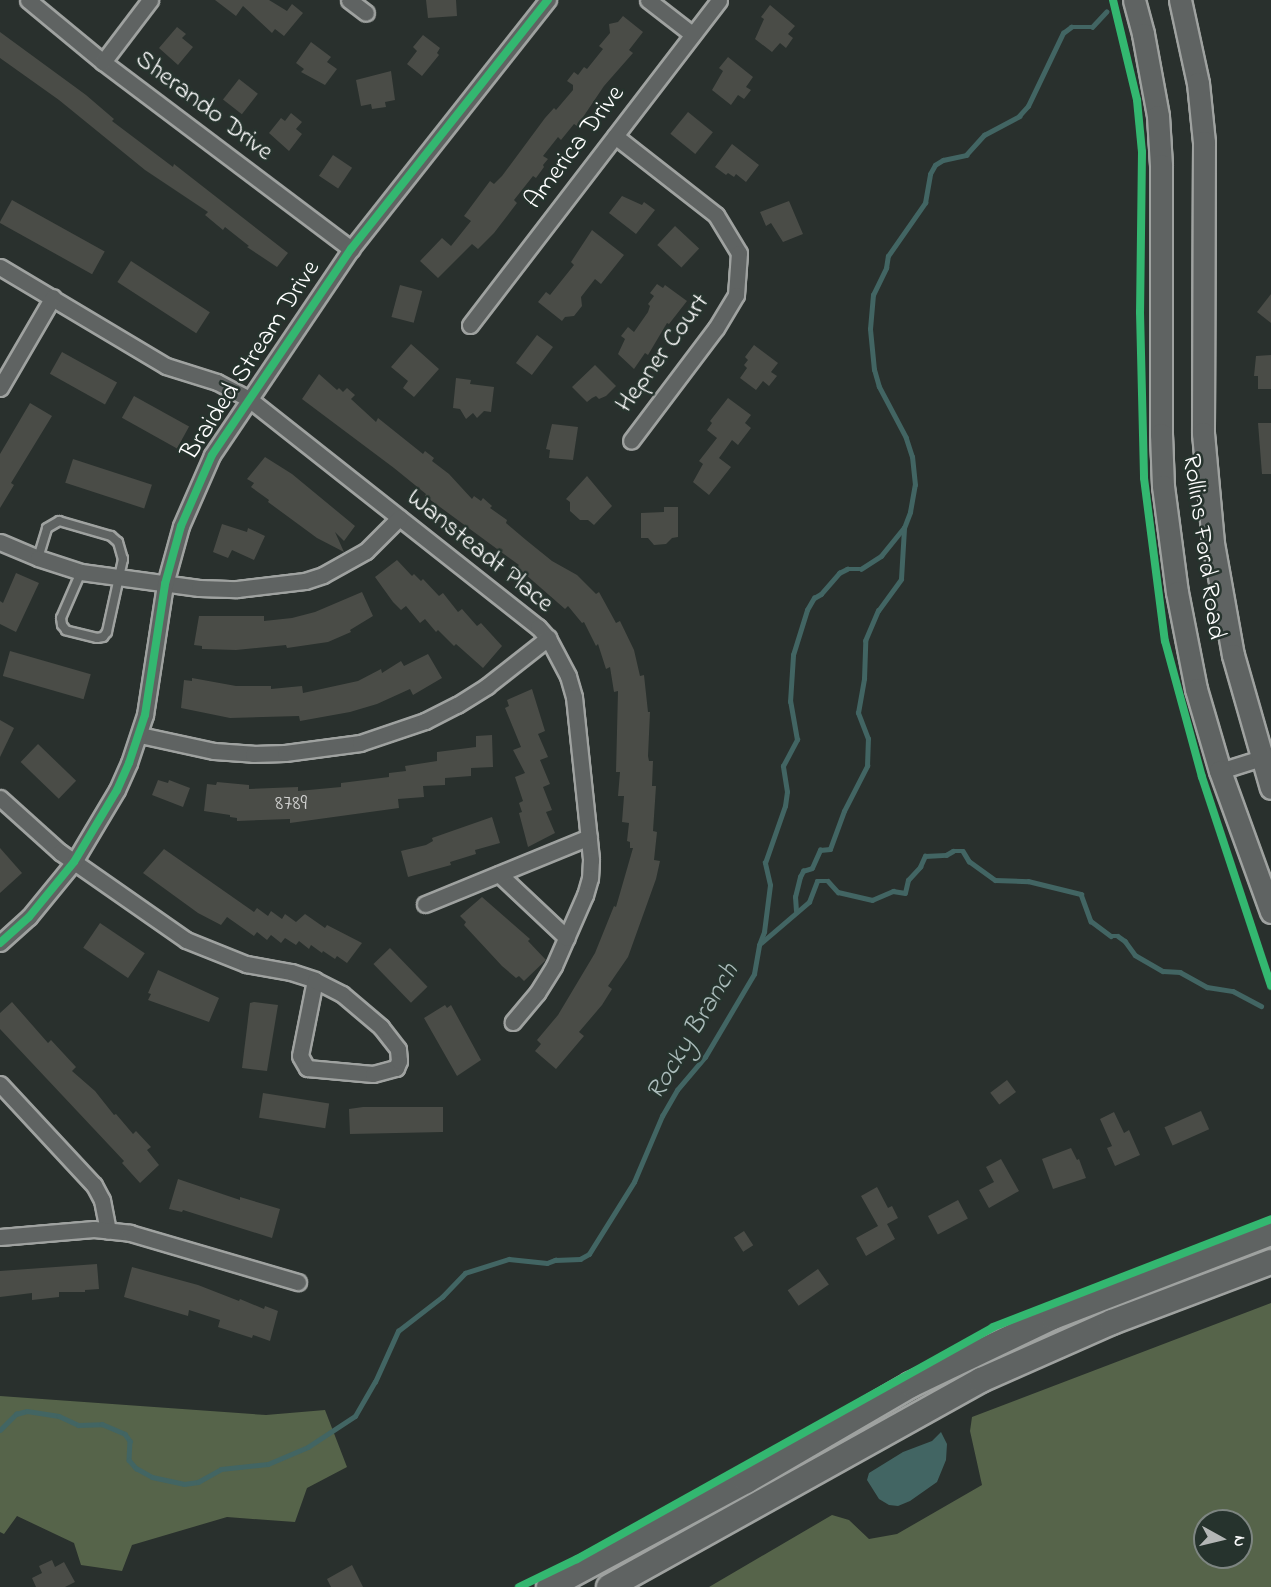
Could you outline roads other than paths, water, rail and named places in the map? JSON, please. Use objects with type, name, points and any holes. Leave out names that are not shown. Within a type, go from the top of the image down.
[{"type":"main road","name":"Rollins Ford Road","points":[[1134,0],[1153,82],[1161,155],[1159,379],[1163,486],[1186,643],[1220,771],[1271,912]]},
{"type":"main road","name":"Rollins Ford Road","points":[[1180,0],[1198,83],[1204,142],[1202,386],[1207,493],[1218,579],[1233,655],[1266,756],[1271,788]]},
{"type":"main road","points":[[549,1587],[746,1481],[911,1384],[1053,1317],[1271,1233]]},
{"type":"main road","points":[[609,1587],[981,1380],[1103,1326],[1271,1262]]},
{"type":"street","name":"Sherando Drive","points":[[28,0],[103,62],[351,249]]},
{"type":"street","points":[[103,62],[150,0]]},
{"type":"street","points":[[349,0],[366,13]]},
{"type":"street","name":"Braided Stream Drive","points":[[0,943],[29,917],[74,862],[117,790],[140,735],[152,680],[165,584],[181,526],[212,455],[351,249],[548,0]]},
{"type":"street","points":[[648,0],[692,34]]},
{"type":"street","name":"America Drive","points":[[470,325],[719,0]]},
{"type":"street","name":"Hepner Court","points":[[615,136],[716,215],[739,253],[736,295],[716,328],[631,441]]},
{"type":"street","name":"Wansteadt Place","points":[[0,267],[166,366],[217,382],[249,399],[538,627],[548,638],[568,676],[574,697],[589,837],[590,878],[567,938],[537,993],[513,1022]]},
{"type":"street","points":[[0,388],[53,297]]},
{"type":"street","points":[[0,542],[38,558],[81,572],[165,584],[237,589],[305,581],[345,564],[366,551],[399,518]]},
{"type":"street","points":[[140,735],[214,750],[253,754],[306,751],[360,743],[391,735],[457,705],[487,686],[548,638]]},
{"type":"street","points":[[1220,771],[1266,756]]},
{"type":"street","points":[[0,798],[74,862],[186,940],[246,964],[291,972],[315,980],[342,993],[381,1028],[398,1049],[399,1061],[396,1068],[373,1074],[307,1068],[300,1056],[315,980]]},
{"type":"street","points":[[424,904],[589,837]]},
{"type":"street","points":[[499,874],[567,938]]},
{"type":"street","points":[[0,1084],[94,1185],[102,1200],[108,1230]]},
{"type":"street","points":[[0,1237],[108,1230],[145,1236],[298,1282]]},
{"type":"lane","points":[[38,558],[47,528],[59,522],[111,536],[118,542],[123,559],[107,632],[97,638],[66,630],[62,625],[61,618],[81,572]]},
{"type":"water","points":[[941,1432],[947,1444],[946,1460],[937,1482],[910,1501],[898,1506],[889,1505],[879,1499],[867,1480],[869,1473],[903,1452],[932,1441]]},
{"type":"waterway","name":"Rocky Branch","points":[[0,1430],[16,1414],[27,1411],[59,1416],[78,1425],[102,1424],[125,1434],[130,1441],[129,1460],[136,1468],[152,1477],[184,1484],[198,1482],[221,1469],[268,1464],[308,1447],[355,1416],[375,1382],[398,1331],[442,1297],[465,1273],[509,1259],[547,1263],[555,1260],[580,1259],[589,1254],[634,1182],[662,1116],[677,1090],[705,1057],[754,974],[759,945],[764,932],[770,885],[765,863],[785,806],[787,792],[783,766],[797,740],[790,702],[793,655],[807,610],[814,598],[821,594],[839,573],[847,569],[861,569],[881,556],[904,528],[910,512],[915,485],[912,457],[906,438],[879,387],[874,370],[870,329],[873,295],[886,268],[888,256],[925,203],[930,174],[935,165],[943,160],[966,155],[984,135],[1019,116],[1028,106],[1063,33],[1071,27],[1092,27],[1106,12]]},
{"type":"waterway","points":[[796,911],[795,897],[800,877],[803,871],[812,868],[820,850],[830,849],[844,811],[867,766],[868,739],[858,713],[864,679],[865,641],[878,611],[901,579],[904,528]]},
{"type":"waterway","points":[[761,943],[809,902],[817,881],[828,881],[838,892],[872,900],[893,891],[905,893],[908,880],[920,867],[925,856],[963,851],[969,861],[995,880],[1028,881],[1081,894],[1091,921],[1111,936],[1118,936],[1125,941],[1135,955],[1163,971],[1180,972],[1207,987],[1233,991],[1261,1006]]}]
